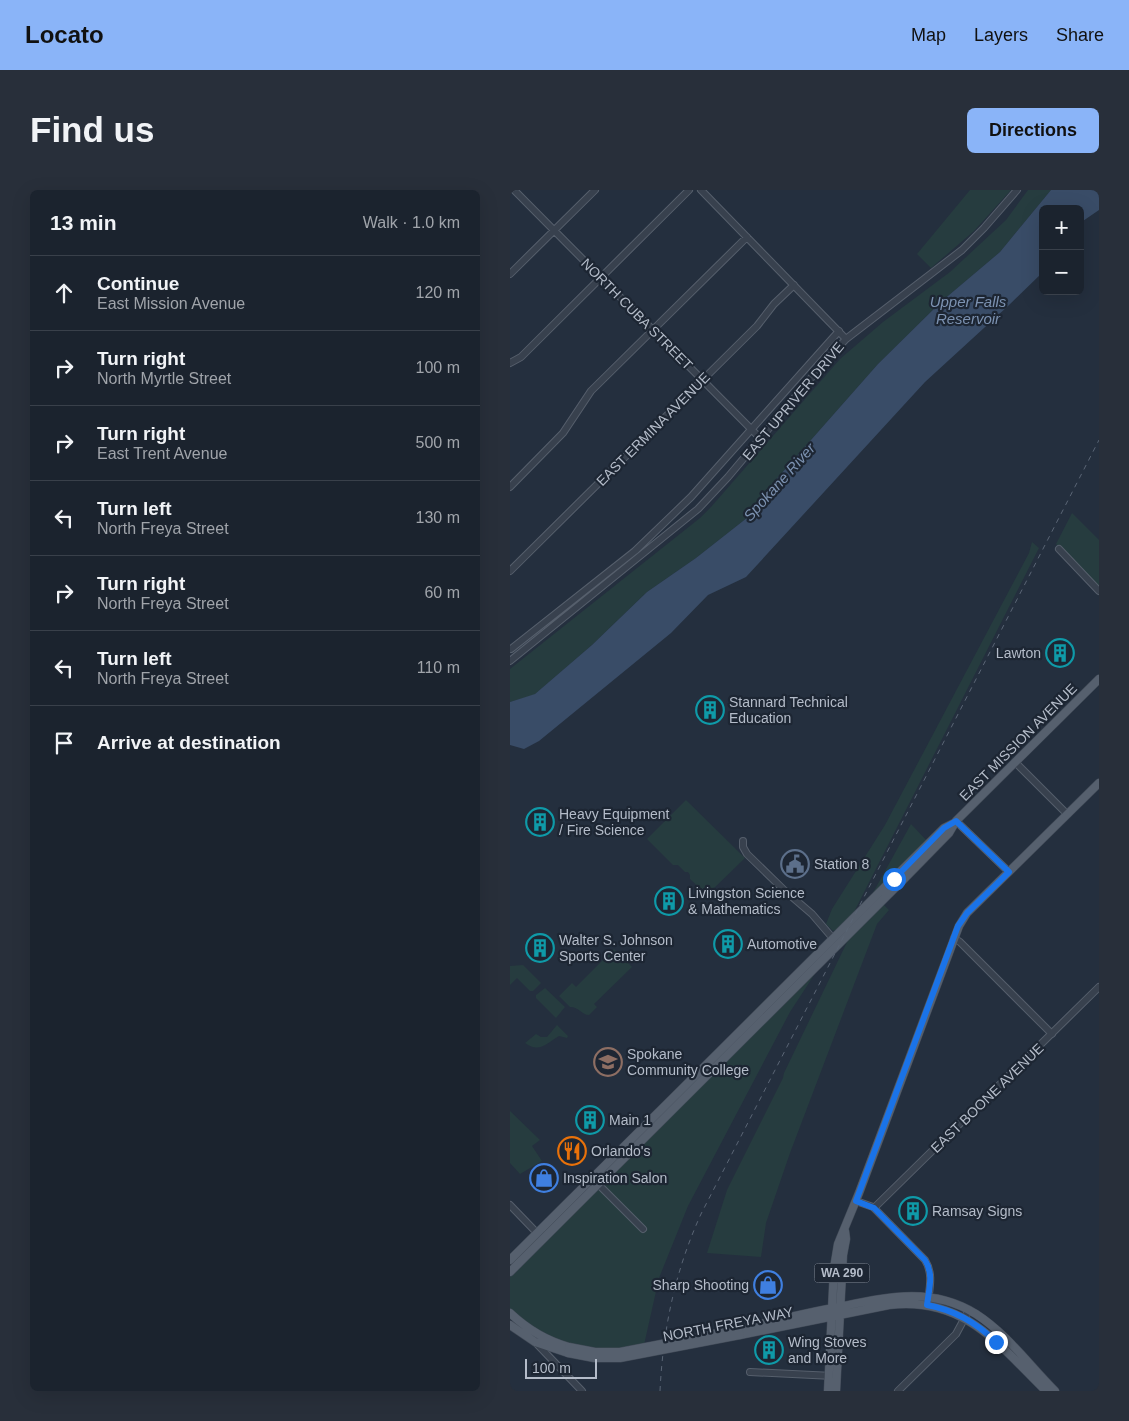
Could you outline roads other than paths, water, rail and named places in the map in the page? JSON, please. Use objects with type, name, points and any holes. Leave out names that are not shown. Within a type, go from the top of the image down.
[{"type":"main road","name":"EAST MISSION AVENUE","points":[[510,1272],[836,942],[944,828],[955,822],[1099,679]]},
{"type":"main road","name":"WA 290","points":[[836,1391],[833,1376],[836,1307],[834,1259],[840,1238],[845,1231],[960,924],[965,916],[1099,782]]},
{"type":"main road","name":"EAST MISSION AVENUE","points":[[510,1260],[836,942]]},
{"type":"main road","name":"NORTH FREYA WAY","points":[[538,1339],[594,1358],[620,1358],[739,1332],[788,1317],[894,1296],[928,1301]]},
{"type":"main road","name":"NORTH FREYA WAY","points":[[739,1332],[755,1332],[898,1304],[928,1301]]},
{"type":"main road","points":[[928,1301],[948,1302],[969,1310],[988,1323],[1001,1334],[1055,1391]]},
{"type":"main road","points":[[928,1301],[965,1318],[993,1339],[1046,1391]]},
{"type":"main road","points":[[510,1313],[538,1339]]},
{"type":"main road","points":[[755,1332],[784,1321],[788,1317]]},
{"type":"main road","points":[[510,1325],[538,1339]]},
{"type":"main road","name":"WA 290","points":[[828,1391],[833,1376]]},
{"type":"street","name":"NORTH CUBA STREET","points":[[514,190],[761,439]]},
{"type":"street","points":[[510,274],[595,190]]},
{"type":"street","points":[[510,363],[521,357],[689,190]]},
{"type":"street","points":[[701,190],[846,339]]},
{"type":"street","name":"EAST UPRIVER DRIVE","points":[[510,649],[698,509],[761,439],[822,364],[846,339],[962,250],[1017,190]]},
{"type":"street","points":[[510,487],[563,433],[591,391],[748,237]]},
{"type":"street","name":"EAST ERMINA AVENUE","points":[[510,571],[757,326],[774,304],[794,285]]},
{"type":"street","name":"EAST UPRIVER DRIVE","points":[[510,661],[637,554],[691,497],[839,332]]},
{"type":"street","points":[[1059,550],[1099,591]]},
{"type":"street","points":[[510,649],[517,655]]},
{"type":"street","points":[[1015,762],[1067,814]]},
{"type":"street","points":[[955,822],[1009,872]]},
{"type":"street","points":[[743,841],[743,847],[747,854],[812,914],[836,942]]},
{"type":"street","points":[[954,938],[1052,1034]]},
{"type":"street","name":"EAST BOONE AVENUE","points":[[874,1208],[1099,987]]},
{"type":"street","points":[[598,1184],[643,1229]]},
{"type":"street","points":[[856,1201],[874,1208],[917,1251],[930,1268],[931,1277],[928,1301]]},
{"type":"street","points":[[510,1205],[538,1233]]},
{"type":"street","points":[[898,1391],[956,1334],[969,1310]]},
{"type":"street","points":[[538,1339],[582,1391]]},
{"type":"street","points":[[750,1372],[833,1376]]},
{"type":"water","name":"Upper Falls Reservoir","points":[[1051,190],[1099,190],[1099,210],[1084,220],[1084,205],[1039,205],[1039,276],[925,382],[746,577],[708,595],[671,633],[539,741],[524,749],[510,745],[510,702],[535,694],[592,645],[647,592],[696,558],[757,510],[773,483],[878,364],[942,301],[1000,252]]},
{"type":"railway","points":[[660,1391],[667,1323],[677,1279],[701,1214],[1099,440]]},
{"type":"place","name":"Lawton","points":[[1060,653]]},
{"type":"place","name":"Stannard Technical Education","points":[[710,710]]},
{"type":"place","name":"Heavy Equipment / Fire Science","points":[[540,822]]},
{"type":"place","name":"Station 8","points":[[795,864]]},
{"type":"place","name":"Livingston Science & Mathematics","points":[[669,901]]},
{"type":"place","name":"Automotive","points":[[728,944]]},
{"type":"place","name":"Walter S. Johnson Sports Center","points":[[540,948]]},
{"type":"place","name":"Spokane Community College","points":[[608,1062]]},
{"type":"place","name":"Main 1","points":[[590,1120]]},
{"type":"place","name":"Orlando's","points":[[572,1151]]},
{"type":"place","name":"Inspiration Salon","points":[[544,1178]]},
{"type":"place","name":"Ramsay Signs","points":[[913,1211]]},
{"type":"place","name":"Sharp Shooting","points":[[768,1285]]},
{"type":"place","name":"Wing Stoves and More","points":[[769,1350]]},
{"type":"water label","name":"Spokane River","points":[[779,482]]}]
